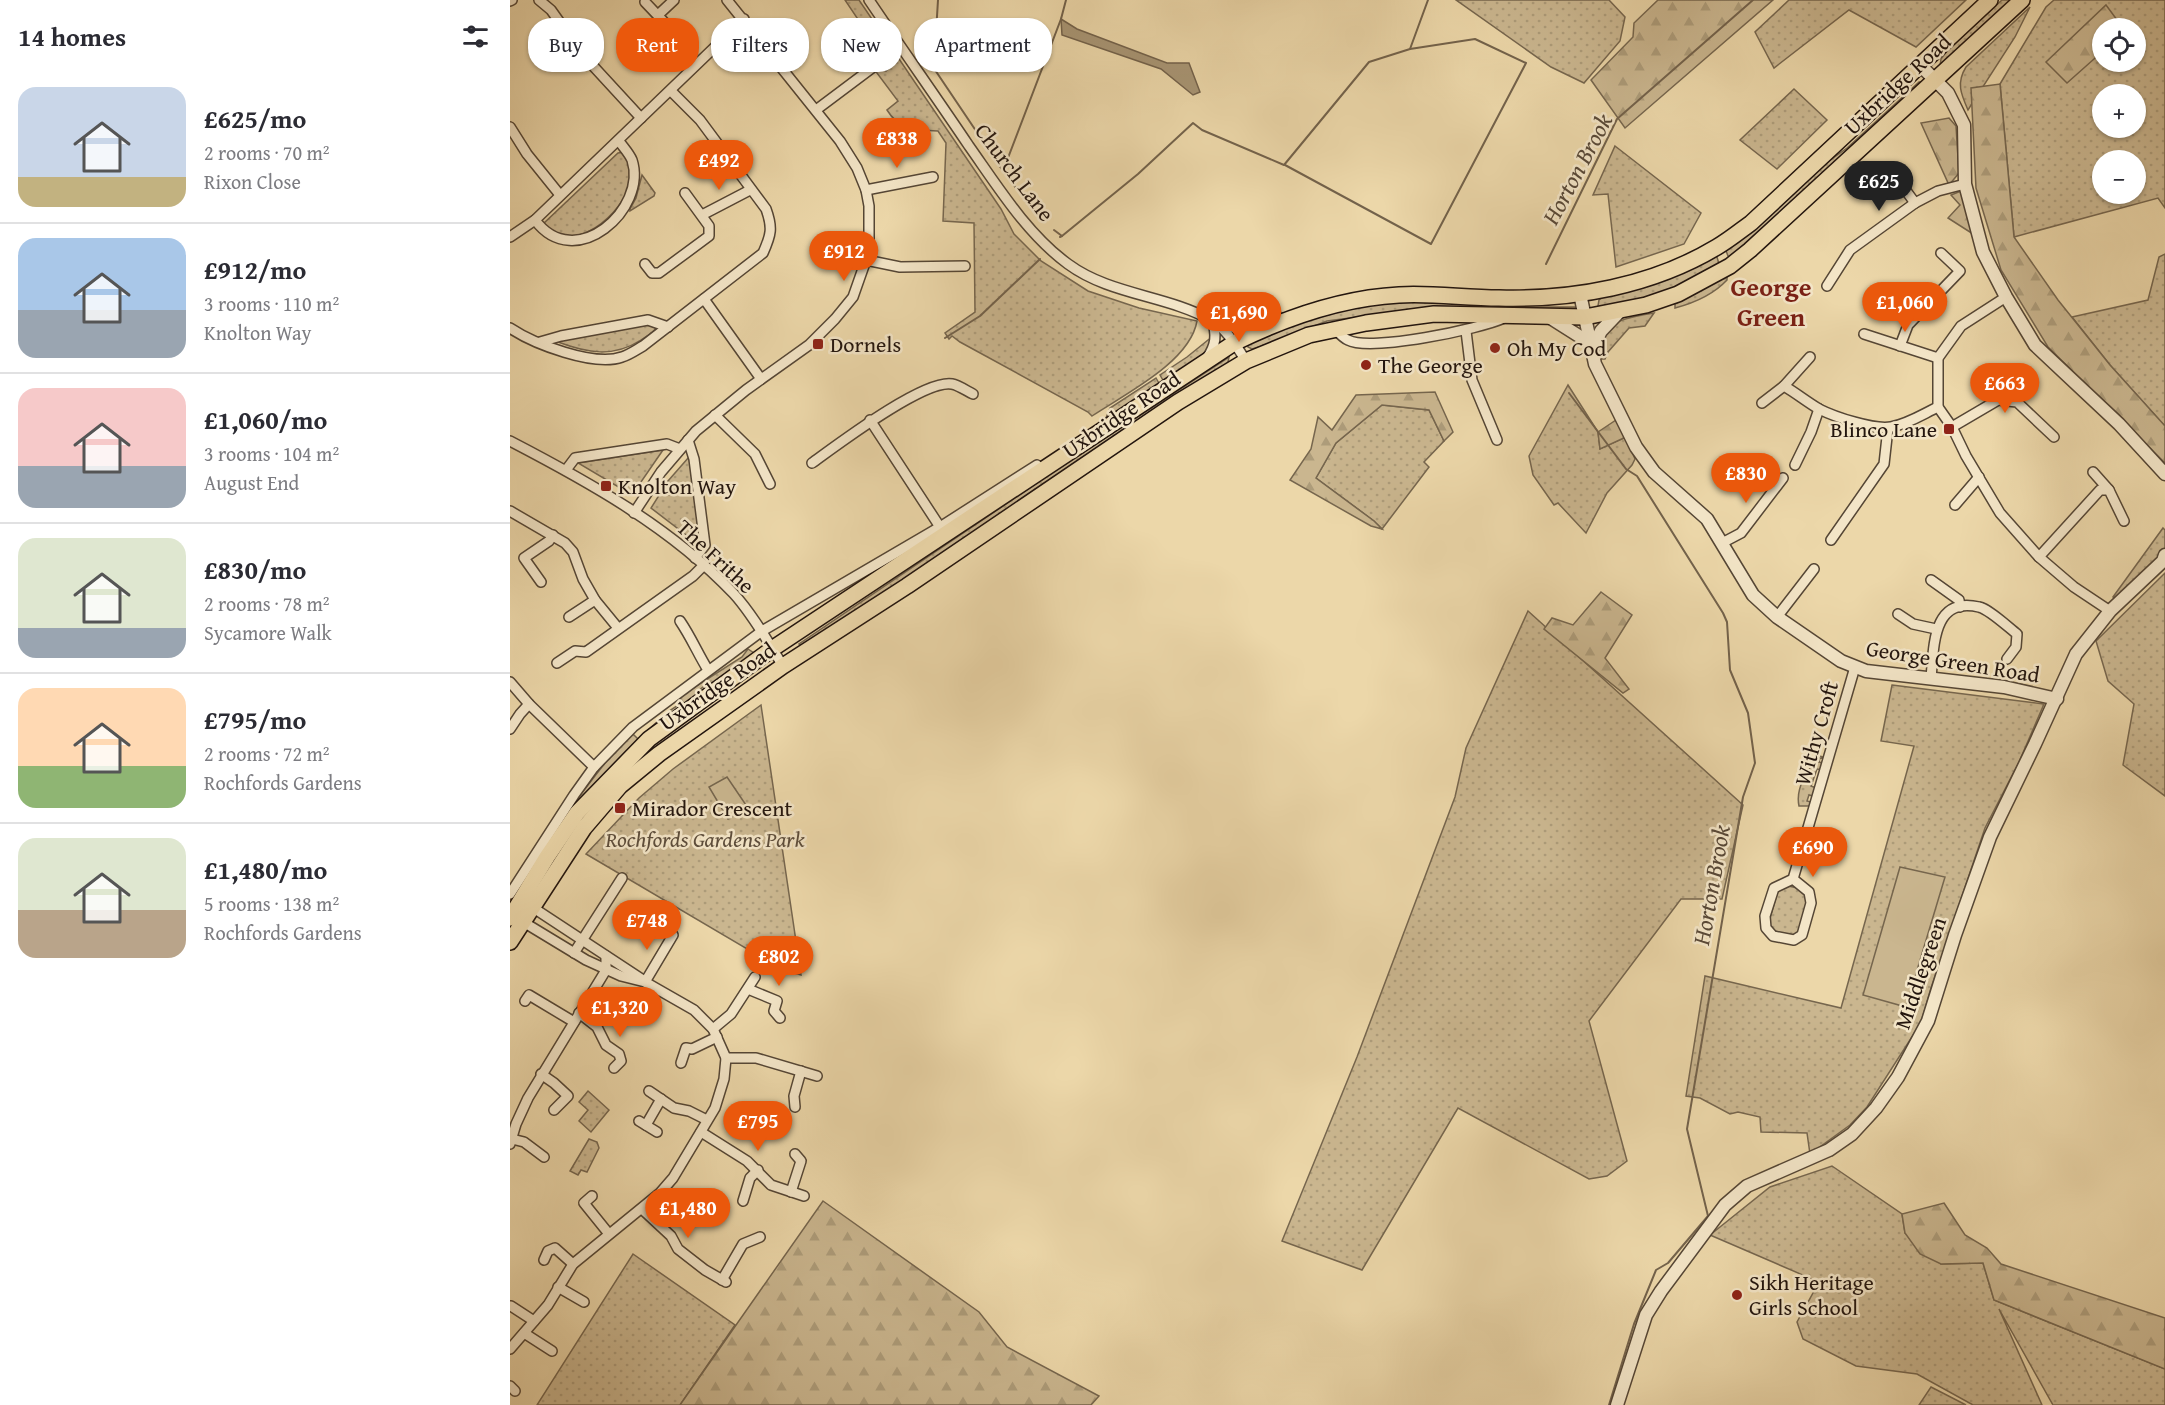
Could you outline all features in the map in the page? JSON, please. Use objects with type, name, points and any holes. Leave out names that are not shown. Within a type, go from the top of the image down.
[{"type":"main road","name":"Uxbridge Road","points":[[510,942],[521,900],[547,857],[578,813],[649,739],[772,649],[1234,343],[1269,326],[1310,311],[1365,299],[1431,294],[1500,298],[1580,294],[1631,283],[1667,271],[1717,247],[1751,223],[1990,0]]},
{"type":"main road","name":"Uxbridge Road","points":[[521,900],[558,866],[584,828],[620,786],[659,754],[783,666],[916,580],[1178,402],[1246,361],[1309,335],[1334,328],[1434,314],[1585,317],[1646,305],[1678,294],[1730,266],[1788,216],[2022,0]]},
{"type":"street","points":[[539,0],[551,10],[583,55],[641,118]]},
{"type":"street","points":[[645,2],[661,18],[674,0]]},
{"type":"street","points":[[727,0],[743,18]]},
{"type":"street","name":"Church Lane","points":[[869,0],[1016,211],[1068,264],[1102,284],[1150,297],[1231,328],[1242,330],[1269,326]]},
{"type":"street","points":[[510,237],[535,220],[711,52]]},
{"type":"street","points":[[1920,65],[1948,93],[1964,125],[1965,184],[1983,252],[2006,297],[2035,345],[2119,424],[2165,474]]},
{"type":"street","points":[[634,513],[680,448],[715,415],[809,345],[835,319],[853,297],[866,260],[869,241],[869,206],[866,190],[857,168],[840,141],[786,72]]},
{"type":"street","points":[[816,110],[867,72]]},
{"type":"street","points":[[510,328],[573,355],[601,360],[621,358],[643,346],[763,253],[770,238],[771,223],[766,209],[700,120],[671,91]]},
{"type":"street","points":[[510,127],[527,154],[560,195]]},
{"type":"street","points":[[535,220],[553,237],[572,242],[594,235],[615,220],[630,198],[634,175],[633,161],[619,141]]},
{"type":"street","points":[[1893,173],[1915,203]]},
{"type":"street","points":[[866,190],[933,177]]},
{"type":"street","points":[[1827,286],[1851,250],[1915,203],[1938,191],[1965,184]]},
{"type":"street","points":[[702,215],[750,190]]},
{"type":"street","points":[[645,264],[652,273],[659,273],[709,236],[709,226],[685,193]]},
{"type":"street","points":[[1900,346],[1908,325],[1960,271],[1941,253]]},
{"type":"street","points":[[866,260],[900,267],[965,266]]},
{"type":"street","name":"George Green Road","points":[[1580,294],[1595,364],[1636,447],[1654,472],[1707,519],[1753,595],[1777,617],[1841,661],[1855,667],[1893,675],[2004,687],[2057,699]]},
{"type":"street","points":[[2006,297],[1961,326],[1938,358],[1938,407],[1952,427],[2000,513],[2039,557],[2074,587],[2110,611]]},
{"type":"street","points":[[704,299],[761,380]]},
{"type":"street","points":[[1549,317],[1591,346],[1601,331],[1620,311]]},
{"type":"street","points":[[1334,328],[1349,341],[1372,343],[1466,331],[1509,316]]},
{"type":"street","points":[[540,342],[648,320],[668,327]]},
{"type":"street","points":[[1204,363],[1215,341],[1216,332],[1212,320]]},
{"type":"street","name":"Church Lane","points":[[1212,320],[1234,343],[1246,361]]},
{"type":"street","points":[[1466,331],[1472,380],[1497,440]]},
{"type":"street","points":[[1864,334],[1938,358]]},
{"type":"street","points":[[1762,403],[1784,386],[1810,357]]},
{"type":"street","points":[[812,463],[870,420],[936,386],[952,384],[973,394]]},
{"type":"street","points":[[1784,386],[1819,409],[1838,417],[1888,428],[1905,424],[1938,407]]},
{"type":"street","points":[[1952,427],[1998,400],[2017,402],[2055,437]]},
{"type":"street","points":[[1795,465],[1819,409]]},
{"type":"street","points":[[715,415],[755,454],[770,484]]},
{"type":"street","points":[[870,420],[940,526]]},
{"type":"street","name":"Uxbridge Road","points":[[521,900],[552,826],[594,767],[633,727],[762,631],[940,526],[1097,426]]},
{"type":"street","points":[[1831,540],[1884,464],[1888,428]]},
{"type":"street","name":"The Frithe","points":[[510,441],[566,470],[634,513],[695,558],[735,595],[762,631],[783,666]]},
{"type":"street","points":[[688,441],[694,459],[705,545],[695,558]]},
{"type":"street","points":[[566,470],[575,458],[667,444],[680,448]]},
{"type":"street","points":[[2093,472],[2109,490],[2124,521]]},
{"type":"street","points":[[1955,506],[1979,477]]},
{"type":"street","points":[[1722,543],[1741,533],[1783,478]]},
{"type":"street","points":[[2039,557],[2100,490],[2109,490]]},
{"type":"street","points":[[510,511],[566,543],[573,552],[583,579],[595,600],[618,628]]},
{"type":"street","points":[[541,582],[524,558],[549,541],[553,535]]},
{"type":"street","name":"Middlegreen","points":[[1617,1405],[1647,1315],[1661,1291],[1725,1206],[1747,1186],[1829,1150],[1852,1134],[1876,1108],[1898,1077],[1928,1021],[1955,935],[1990,837],[2057,699],[2076,654],[2110,611],[2163,561],[2165,555]]},
{"type":"street","points":[[557,663],[574,651],[586,652],[704,566]]},
{"type":"street","points":[[1777,617],[1814,569]]},
{"type":"street","points":[[1931,580],[1959,600],[1960,607]]},
{"type":"street","points":[[570,617],[595,600]]},
{"type":"street","points":[[1931,678],[1936,629],[1945,614],[1960,607],[1981,607],[2017,634],[2016,646],[2007,659]]},
{"type":"street","points":[[1898,614],[1913,624],[1936,629]]},
{"type":"street","points":[[680,621],[708,670]]},
{"type":"street","name":"Withy Croft","points":[[1793,879],[1855,667]]},
{"type":"street","points":[[510,682],[529,704],[594,767]]},
{"type":"street","points":[[510,729],[529,704]]},
{"type":"street","points":[[574,953],[622,878]]},
{"type":"street","points":[[1793,879],[1809,892],[1811,903],[1802,935],[1794,940],[1773,936],[1766,928],[1766,916],[1774,888],[1793,879]]},
{"type":"street","points":[[510,1349],[548,1305],[573,1264],[642,1209],[673,1178],[715,1108],[724,1079],[726,1058],[715,1033],[694,1010],[645,982],[521,900]]},
{"type":"street","points":[[515,919],[606,970],[645,982]]},
{"type":"street","points":[[645,982],[673,935]]},
{"type":"street","points":[[544,1156],[524,1142],[511,1141],[513,1123],[606,970],[606,956]]},
{"type":"street","points":[[681,1063],[686,1048],[692,1049],[715,1033],[731,1014],[755,977]]},
{"type":"street","points":[[748,989],[777,1001],[774,1011],[780,1018]]},
{"type":"street","points":[[525,1001],[529,995],[597,1027],[606,1045],[619,1054],[621,1061],[614,1068]]},
{"type":"street","points":[[726,1058],[756,1058],[818,1076]]},
{"type":"street","points":[[795,1107],[794,1096],[801,1071]]},
{"type":"street","points":[[541,1074],[568,1096],[554,1110]]},
{"type":"street","points":[[649,1091],[674,1108],[689,1111],[707,1120]]},
{"type":"street","points":[[657,1132],[643,1123],[661,1099]]},
{"type":"street","points":[[701,1132],[758,1170],[771,1185],[804,1196]]},
{"type":"street","points":[[791,1192],[801,1161],[795,1154]]},
{"type":"street","points":[[742,1201],[750,1178],[758,1170]]},
{"type":"street","points":[[592,1196],[584,1203],[609,1234]]},
{"type":"street","points":[[642,1209],[671,1236],[678,1249],[724,1281],[743,1244],[760,1237]]},
{"type":"street","points":[[544,1260],[548,1251],[555,1248],[573,1264]]},
{"type":"street","points":[[558,1287],[584,1302]]},
{"type":"street","points":[[511,1306],[534,1321]]},
{"type":"street","points":[[524,1333],[552,1351]]},
{"type":"green space","points":[[845,0],[859,0],[871,18],[857,18]]},
{"type":"green space","points":[[1456,0],[1609,0],[1625,17],[1620,41],[1584,83],[1551,67]]},
{"type":"green space","points":[[1658,0],[1773,0],[1625,128],[1591,80],[1633,37],[1634,23]]},
{"type":"green space","points":[[1789,0],[1966,0],[1916,47],[1849,10],[1774,68],[1755,32]]},
{"type":"green space","points":[[2002,0],[2019,0],[1940,66],[1941,59],[1947,51]]},
{"type":"green space","points":[[2054,0],[2165,0],[2165,208],[2158,198],[2146,201],[2146,150],[2092,150],[2092,204],[2136,204],[2014,237],[2000,84],[2046,7]]},
{"type":"green space","points":[[2106,5],[2116,18],[2092,18]]},
{"type":"green space","points":[[2030,7],[2015,37],[1968,110],[1960,83],[1966,67]]},
{"type":"green space","points":[[2092,18],[2092,61],[2067,83],[2046,62]]},
{"type":"green space","points":[[902,63],[1001,209],[1014,234],[1041,261],[1088,291],[1139,308],[1197,321],[1192,336],[1182,350],[1154,376],[1092,416],[952,336],[949,339],[945,333],[975,312],[974,223],[943,221],[946,143],[938,131],[909,128],[897,122],[887,110],[898,101],[876,72],[902,72]]},
{"type":"green space","points":[[1919,82],[1923,82],[1920,91],[1731,257],[1728,256],[1725,248],[1822,166],[1847,148]]},
{"type":"green space","points":[[2000,84],[2014,237],[2058,300],[2110,365],[2165,426],[2165,463],[2048,347],[2001,270],[1976,188],[1971,88]]},
{"type":"green space","points":[[1794,89],[1827,120],[1777,169],[1740,140]]},
{"type":"green space","points":[[1949,118],[1956,126],[1959,173],[1949,185],[1921,123]]},
{"type":"green space","points":[[1615,146],[1701,213],[1684,244],[1616,267],[1608,194],[1593,195]]},
{"type":"green space","points":[[625,152],[632,169],[631,181],[618,207],[608,218],[583,234],[570,237],[557,235],[542,225],[618,153]]},
{"type":"green space","points":[[642,175],[655,193],[654,196],[630,211],[636,198]]},
{"type":"green space","points":[[1961,191],[1973,234],[1948,218],[1960,205],[1951,195]]},
{"type":"green space","points":[[2165,254],[2165,426],[2110,365],[2072,317],[2148,300],[2159,257]]},
{"type":"green space","points":[[1711,255],[1717,257],[1719,264],[1690,281],[1662,293],[1634,301],[1601,308],[1598,306],[1599,300],[1604,296]]},
{"type":"green space","points":[[1723,275],[1727,276],[1727,280],[1716,290],[1696,301],[1675,308],[1675,304]]},
{"type":"green space","points":[[1445,300],[1513,307],[1575,307],[1577,309],[1576,311],[1411,310],[1327,321],[1262,346],[1252,349],[1248,347],[1248,344],[1264,336],[1298,322],[1335,311],[1390,301]]},
{"type":"green space","points":[[1269,309],[1283,313],[1258,324],[1231,325],[1240,317]]},
{"type":"green space","points":[[1654,313],[1645,326],[1629,328],[1608,352],[1605,359],[1601,359],[1598,353],[1599,345],[1606,330],[1620,321]]},
{"type":"green space","points":[[645,325],[656,328],[631,346],[610,351],[590,351],[558,342],[558,338]]},
{"type":"green space","points":[[1213,336],[1209,351],[1164,382],[1160,375]]},
{"type":"green space","points":[[1229,357],[1227,367],[801,647],[799,644]]},
{"type":"green space","points":[[1156,378],[1160,385],[1104,423],[1110,408]]},
{"type":"green space","points":[[1568,385],[1598,432],[1600,449],[1626,437],[1635,459],[1607,493],[1586,533],[1558,503],[1554,505],[1533,475],[1529,456]]},
{"type":"green space","points":[[1435,392],[1453,432],[1444,441],[1429,410],[1382,405],[1336,443],[1316,478],[1382,529],[1371,526],[1290,480],[1311,449],[1318,417],[1332,430],[1356,395]]},
{"type":"green space","points":[[1382,405],[1429,410],[1444,441],[1424,462],[1429,467],[1382,529],[1316,478],[1336,443]]},
{"type":"green space","points":[[1616,420],[1626,437],[1600,449],[1598,432]]},
{"type":"green space","points":[[663,450],[632,495],[578,463]]},
{"type":"green space","points":[[689,457],[700,538],[698,544],[651,508],[668,481]]},
{"type":"green space","points":[[2163,528],[2165,530],[2165,551],[2120,600],[2113,597]]},
{"type":"green space","points":[[2165,573],[2165,796],[2123,765],[2134,704],[2108,681],[2096,641]]},
{"type":"green space","points":[[1601,592],[1632,615],[1605,658],[1629,689],[1623,693],[1544,629],[1552,618],[1573,625]]},
{"type":"green space","points":[[1528,611],[1743,805],[1722,899],[1681,899],[1589,1021],[1627,1161],[1607,1176],[1589,1179],[1458,1108],[1362,1270],[1282,1241],[1357,1057],[1455,797],[1466,748]]},
{"type":"green space","points":[[748,649],[757,655],[710,687],[707,684],[698,691],[700,694],[644,743],[510,905],[574,803],[605,763],[633,734],[638,739],[669,711],[683,702],[679,697],[742,657]]},
{"type":"green space","points":[[1892,685],[2044,704],[2019,762],[1985,828],[1919,1029],[1867,1107],[1850,1125],[1810,1154],[1807,1133],[1761,1132],[1760,1117],[1738,1112],[1730,1114],[1700,1098],[1686,1096],[1705,976],[1841,1008],[1914,746],[1881,741]]},
{"type":"green space","name":"Rochfords Gardens Park","points":[[761,705],[801,975],[783,970],[586,854],[639,798],[673,769]]},
{"type":"green space","points":[[1820,756],[1827,759],[1820,758],[1819,762],[1826,764],[1824,770],[1817,769],[1811,786],[1819,789],[1816,797],[1809,795],[1807,801],[1814,803],[1813,806],[1799,806],[1801,785],[1811,766]]},
{"type":"green space","points":[[727,777],[748,808],[728,819],[709,787]]},
{"type":"green space","points":[[1900,867],[1945,877],[1906,1007],[1863,995]]},
{"type":"green space","points":[[1788,886],[1803,889],[1810,898],[1803,929],[1792,937],[1772,930],[1769,922],[1779,890]]},
{"type":"green space","points":[[588,1091],[609,1110],[591,1132],[579,1121],[588,1110],[579,1102]]},
{"type":"green space","points":[[589,1139],[597,1142],[599,1148],[587,1172],[581,1170],[578,1175],[570,1171]]},
{"type":"green space","points":[[1832,1166],[1902,1214],[1905,1233],[1941,1264],[1983,1263],[1994,1300],[2165,1369],[2165,1405],[2053,1405],[1999,1309],[2042,1405],[1973,1405],[1917,1374],[1856,1366],[1803,1339],[1797,1322],[1819,1282],[1710,1235],[1770,1187]]},
{"type":"green space","points":[[823,1201],[979,1312],[1007,1347],[1099,1396],[1091,1405],[680,1405]]},
{"type":"green space","points":[[1944,1203],[1965,1235],[1987,1248],[2001,1264],[2165,1318],[2165,1369],[1994,1300],[1983,1263],[1941,1264],[1920,1254],[1905,1233],[1902,1214]]},
{"type":"green space","points":[[633,1254],[735,1325],[680,1405],[537,1405]]},
{"type":"green space","points":[[1931,1387],[1966,1405],[1919,1405]]},
{"type":"shaded area","points":[[1061,19],[1077,29],[1167,63],[1189,63],[1200,92],[1193,95],[1161,69],[1062,35]]},
{"type":"waterway","points":[[938,0],[935,49],[929,61],[1003,171],[1042,222]]},
{"type":"waterway","points":[[1003,171],[1061,19],[1066,0]]},
{"type":"waterway","points":[[1062,236],[1138,174],[1193,123],[1202,130],[1284,165],[1369,62],[1410,49],[1428,0]]},
{"type":"waterway","name":"Horton Brook","points":[[1546,264],[1617,119],[1753,0]]},
{"type":"waterway","points":[[1285,165],[1431,244],[1526,63],[1475,39],[1410,49]]},
{"type":"waterway","points":[[1054,230],[1062,236],[1060,237]]},
{"type":"waterway","points":[[945,338],[980,316],[1040,259]]},
{"type":"waterway","name":"Horton Brook","points":[[1569,393],[1626,469],[1637,476],[1723,613],[1727,622],[1730,670],[1748,713],[1755,763],[1743,797],[1687,1129],[1708,1216],[1668,1263],[1656,1270],[1634,1324],[1609,1405]]},
{"type":"place","name":"Dornels","points":[[818,344]]},
{"type":"place","name":"Oh My Cod","points":[[1495,348]]},
{"type":"place","name":"The George","points":[[1366,365]]},
{"type":"place","name":"Blinco Lane","points":[[1949,429]]},
{"type":"place","name":"Knolton Way","points":[[606,486]]},
{"type":"place","name":"Mirador Crescent","points":[[620,808]]},
{"type":"place","name":"Sikh Heritage Girls School","points":[[1737,1295]]},
{"type":"district","name":"George Green","points":[[1771,301]]}]
